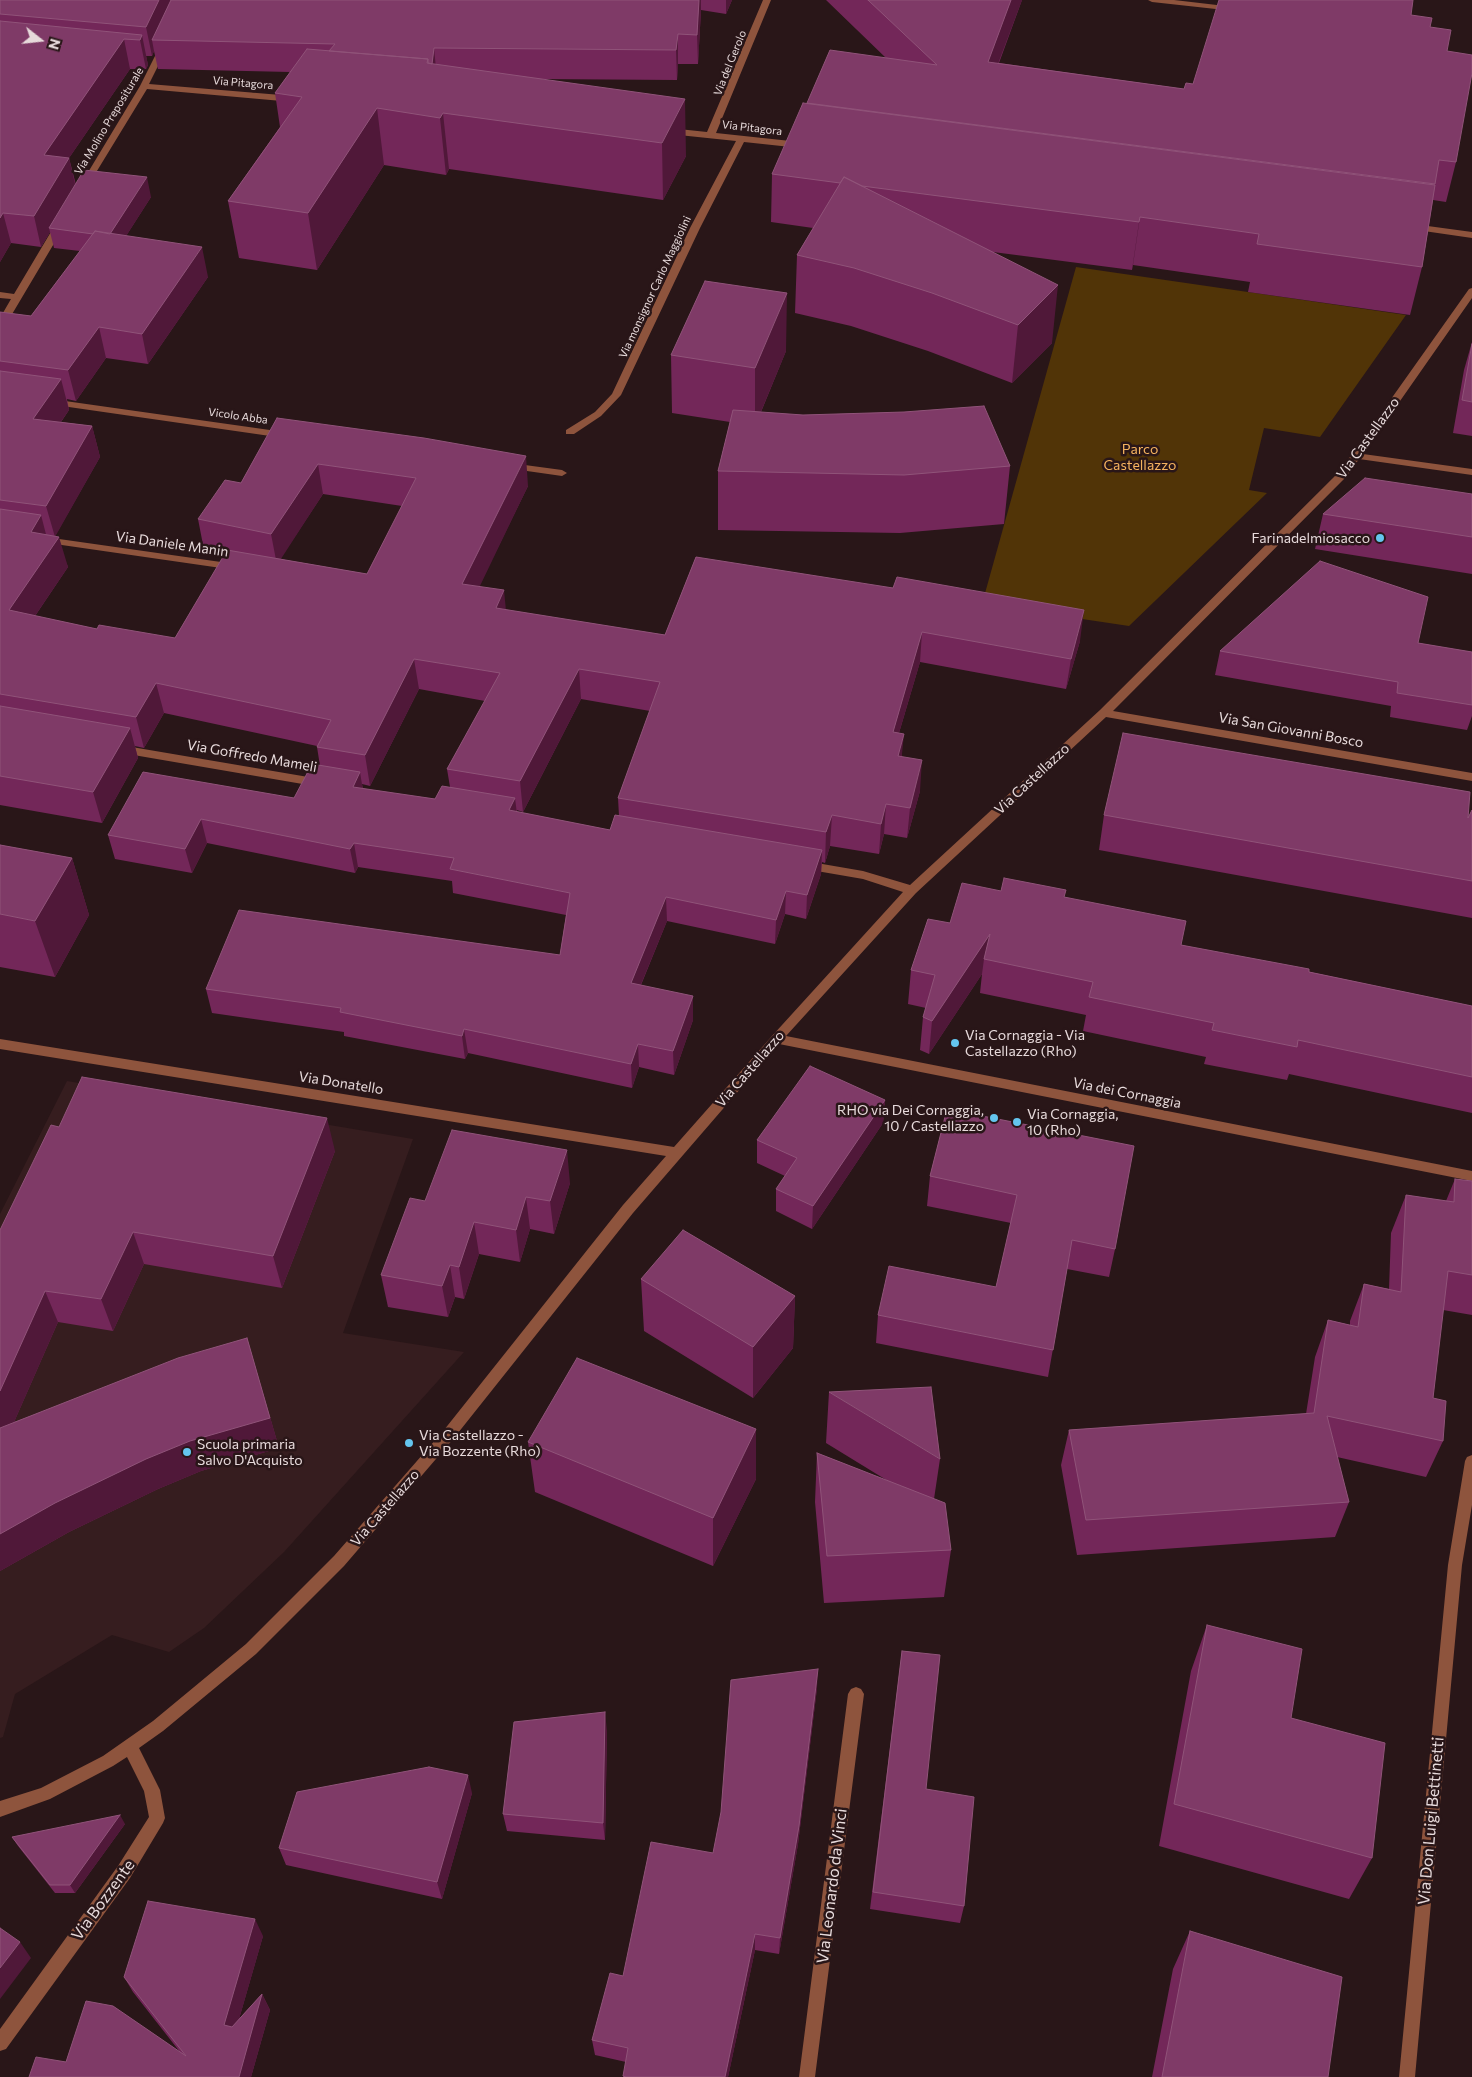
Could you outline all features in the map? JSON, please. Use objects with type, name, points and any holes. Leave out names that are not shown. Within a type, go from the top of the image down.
[{"type":"street","name":"Via del Gerolo","points":[[711,134],[767,0]]},
{"type":"street","points":[[1152,0],[1240,10]]},
{"type":"street","name":"Via Molino Prepositurale","points":[[78,196],[144,86],[153,61],[168,35]]},
{"type":"street","name":"Via Pitagora","points":[[144,86],[299,99]]},
{"type":"street","name":"Via Pitagora","points":[[658,130],[711,134],[811,147]]},
{"type":"street","name":"Via monsignor Carlo Maggiolini","points":[[570,432],[598,414],[616,395],[695,228],[742,138]]},
{"type":"street","points":[[0,326],[68,213]]},
{"type":"street","points":[[1407,226],[1472,235]]},
{"type":"street","name":"Via Castellazzo","points":[[0,1809],[44,1794],[108,1761],[158,1726],[251,1649],[339,1561],[449,1434],[628,1209],[776,1039],[912,890],[1104,712],[1344,474],[1472,291]]},
{"type":"street","points":[[0,295],[16,297]]},
{"type":"street","name":"Vicolo Abba","points":[[39,401],[296,436]]},
{"type":"street","points":[[1358,456],[1472,472]]},
{"type":"street","points":[[502,465],[562,473]]},
{"type":"street","name":"Via Daniele Manin","points":[[29,538],[242,568]]},
{"type":"street","name":"Via San Giovanni Bosco","points":[[1104,712],[1472,777]]},
{"type":"street","name":"Via Goffredo Mameli","points":[[108,747],[334,785]]},
{"type":"street","points":[[794,863],[863,875],[912,890]]},
{"type":"street","name":"Via dei Cornaggia","points":[[776,1039],[1472,1176]]},
{"type":"street","name":"Via Donatello","points":[[0,1044],[677,1153]]},
{"type":"street","name":"Via Don Luigi Bettinetti","points":[[1407,2077],[1455,1565],[1472,1461]]},
{"type":"street","name":"Via Leonardo da Vinci","points":[[807,2077],[856,1694]]},
{"type":"street","name":"Via Bozzente","points":[[0,2043],[124,1872],[157,1818],[152,1790],[130,1746]]},
{"type":"shaded area","name":"Scuola primaria Salvo D'Acquisto","points":[[67,1081],[413,1139],[343,1333],[464,1352],[284,1552],[204,1628],[169,1652],[112,1635],[15,1694],[3,1737],[0,1738],[0,1214]]},
{"type":"green space","name":"Parco Castellazzo","points":[[1076,267],[1406,315],[1320,437],[1264,428],[1249,490],[1267,493],[1129,626],[982,604]]},
{"type":"building","points":[[0,0],[159,0],[146,27],[0,14]]},
{"type":"building","points":[[171,0],[699,0],[697,35],[678,34],[676,50],[434,48],[432,64],[428,63],[428,59],[329,51],[335,44],[152,40]]},
{"type":"building","points":[[868,0],[1011,0],[988,62],[1184,89],[1186,83],[1193,84],[1219,0],[1413,0],[1411,15],[1432,18],[1430,27],[1451,30],[1447,51],[1472,55],[1472,73],[1456,162],[1439,160],[1435,184],[807,103],[830,50],[937,65]]},
{"type":"building","points":[[0,21],[142,35],[140,40],[124,39],[44,155],[69,158],[34,216],[3,213],[0,218]]},
{"type":"building","points":[[307,49],[428,59],[427,63],[685,99],[662,143],[443,113],[440,118],[377,108],[308,213],[228,201],[302,97],[275,93]]},
{"type":"building","points":[[803,103],[1435,185],[1422,267],[1257,244],[1259,234],[1140,217],[1139,222],[862,186],[844,177],[840,183],[772,174]]},
{"type":"building","points":[[84,170],[147,177],[110,234],[95,231],[93,234],[49,228]]},
{"type":"building","points":[[844,177],[1058,285],[1018,325],[932,293],[854,268],[797,255]]},
{"type":"building","points":[[95,231],[202,247],[142,334],[99,327],[68,370],[0,361],[0,312],[31,316]]},
{"type":"building","points":[[705,281],[787,293],[755,368],[671,355]]},
{"type":"building","points":[[1472,344],[1472,402],[1462,400]]},
{"type":"building","points":[[0,371],[61,379],[33,419],[92,426],[46,506],[0,500]]},
{"type":"building","points":[[984,406],[1010,466],[904,475],[718,471],[733,410],[803,415],[904,412]]},
{"type":"building","points":[[277,418],[424,438],[526,456],[462,584],[504,590],[496,608],[665,635],[696,557],[893,588],[897,577],[1084,610],[1071,659],[922,632],[893,732],[904,734],[898,756],[922,760],[910,808],[886,804],[881,824],[832,815],[826,832],[618,798],[660,682],[579,669],[520,781],[447,769],[500,673],[414,659],[365,755],[317,747],[331,720],[156,683],[136,717],[0,694],[0,509],[41,515],[31,532],[59,537],[9,610],[97,629],[99,625],[175,638],[227,550],[367,574],[416,478],[318,464],[271,534],[198,519],[225,480],[241,483]]},
{"type":"building","points":[[1365,478],[1472,494],[1472,537],[1323,514]]},
{"type":"building","points":[[1320,561],[1428,597],[1418,643],[1472,652],[1472,705],[1397,693],[1398,682],[1220,651]]},
{"type":"building","points":[[0,706],[130,728],[93,792],[0,776]]},
{"type":"building","points":[[1123,733],[1470,792],[1468,818],[1472,810],[1472,881],[1104,815]]},
{"type":"building","points":[[312,764],[360,772],[353,787],[435,799],[442,786],[515,798],[509,810],[610,830],[615,815],[822,850],[807,895],[786,891],[776,920],[666,897],[631,983],[693,996],[673,1051],[638,1044],[631,1064],[464,1029],[462,1036],[340,1012],[341,1008],[206,989],[239,910],[560,955],[570,893],[450,869],[454,858],[354,843],[350,849],[201,819],[185,849],[108,835],[143,772],[294,798]]},
{"type":"building","points":[[0,845],[72,858],[35,921],[0,914]]},
{"type":"building","points":[[1004,878],[1066,890],[1064,897],[1186,921],[1181,945],[1309,969],[1309,972],[1472,1006],[1472,1077],[1298,1040],[1297,1047],[1212,1030],[1214,1023],[1089,997],[1093,982],[984,959],[990,934],[932,1021],[923,1017],[935,975],[911,970],[928,919],[950,923],[962,883],[1001,891]]},
{"type":"building","points":[[810,1066],[885,1100],[813,1206],[776,1189],[797,1158],[757,1140]]},
{"type":"building","points":[[82,1077],[327,1118],[273,1256],[133,1232],[101,1299],[45,1291],[0,1391],[0,1230],[51,1125],[59,1127]]},
{"type":"building","points":[[947,1109],[1134,1146],[1115,1249],[1072,1240],[1053,1350],[878,1315],[889,1266],[996,1287],[1017,1195],[930,1176]]},
{"type":"building","points":[[452,1130],[567,1150],[550,1201],[526,1197],[516,1230],[474,1222],[459,1267],[450,1265],[442,1286],[381,1275],[410,1198],[425,1201]]},
{"type":"building","points":[[1455,1179],[1472,1181],[1472,1275],[1448,1271],[1433,1398],[1446,1401],[1443,1441],[1327,1416],[1349,1502],[1086,1520],[1069,1430],[1314,1413],[1328,1320],[1358,1327],[1364,1284],[1401,1292],[1406,1195],[1454,1202]]},
{"type":"building","points":[[683,1230],[795,1296],[753,1347],[641,1279]]},
{"type":"building","points":[[247,1338],[270,1418],[190,1441],[146,1459],[55,1503],[0,1534],[0,1428],[178,1358]]},
{"type":"building","points":[[577,1358],[756,1429],[713,1518],[528,1442]]},
{"type":"building","points":[[931,1387],[940,1459],[829,1392]]},
{"type":"building","points":[[817,1453],[945,1503],[951,1550],[827,1556]]},
{"type":"building","points":[[1207,1625],[1302,1649],[1291,1718],[1385,1743],[1372,1858],[1174,1804]]},
{"type":"building","points":[[902,1651],[940,1655],[926,1789],[974,1797],[964,1906],[873,1892]]},
{"type":"building","points":[[818,1669],[799,1826],[780,1938],[755,1934],[725,2077],[623,2076],[628,2048],[592,2040],[610,1973],[623,1976],[651,1842],[713,1853],[721,1812],[731,1680]]},
{"type":"building","points":[[605,1712],[603,1823],[503,1814],[514,1722]]},
{"type":"building","points":[[429,1767],[468,1775],[437,1882],[279,1848],[297,1792]]},
{"type":"building","points":[[120,1815],[70,1885],[50,1885],[12,1837]]},
{"type":"building","points":[[148,1901],[255,1919],[224,2025],[232,2027],[262,1994],[239,2077],[29,2077],[36,2057],[66,2062],[86,2001],[113,2006],[186,2056],[124,1977]]},
{"type":"building","points":[[0,1928],[20,1942],[0,1968]]},
{"type":"building","points":[[1190,1931],[1342,1977],[1328,2077],[1162,2077]]},
{"type":"place","name":"Farinadelmiosacco","points":[[1380,538]]},
{"type":"place","name":"Via Cornaggia - Via Castellazzo (Rho)","points":[[955,1043]]},
{"type":"place","name":"RHO via Dei Cornaggia, 10 / Castellazzo","points":[[994,1118]]},
{"type":"place","name":"Via Cornaggia, 10 (Rho)","points":[[1017,1122]]},
{"type":"place","name":"Via Castellazzo - Via Bozzente (Rho)","points":[[409,1443]]},
{"type":"place","name":"Scuola primaria Salvo D'Acquisto","points":[[187,1452]]}]
